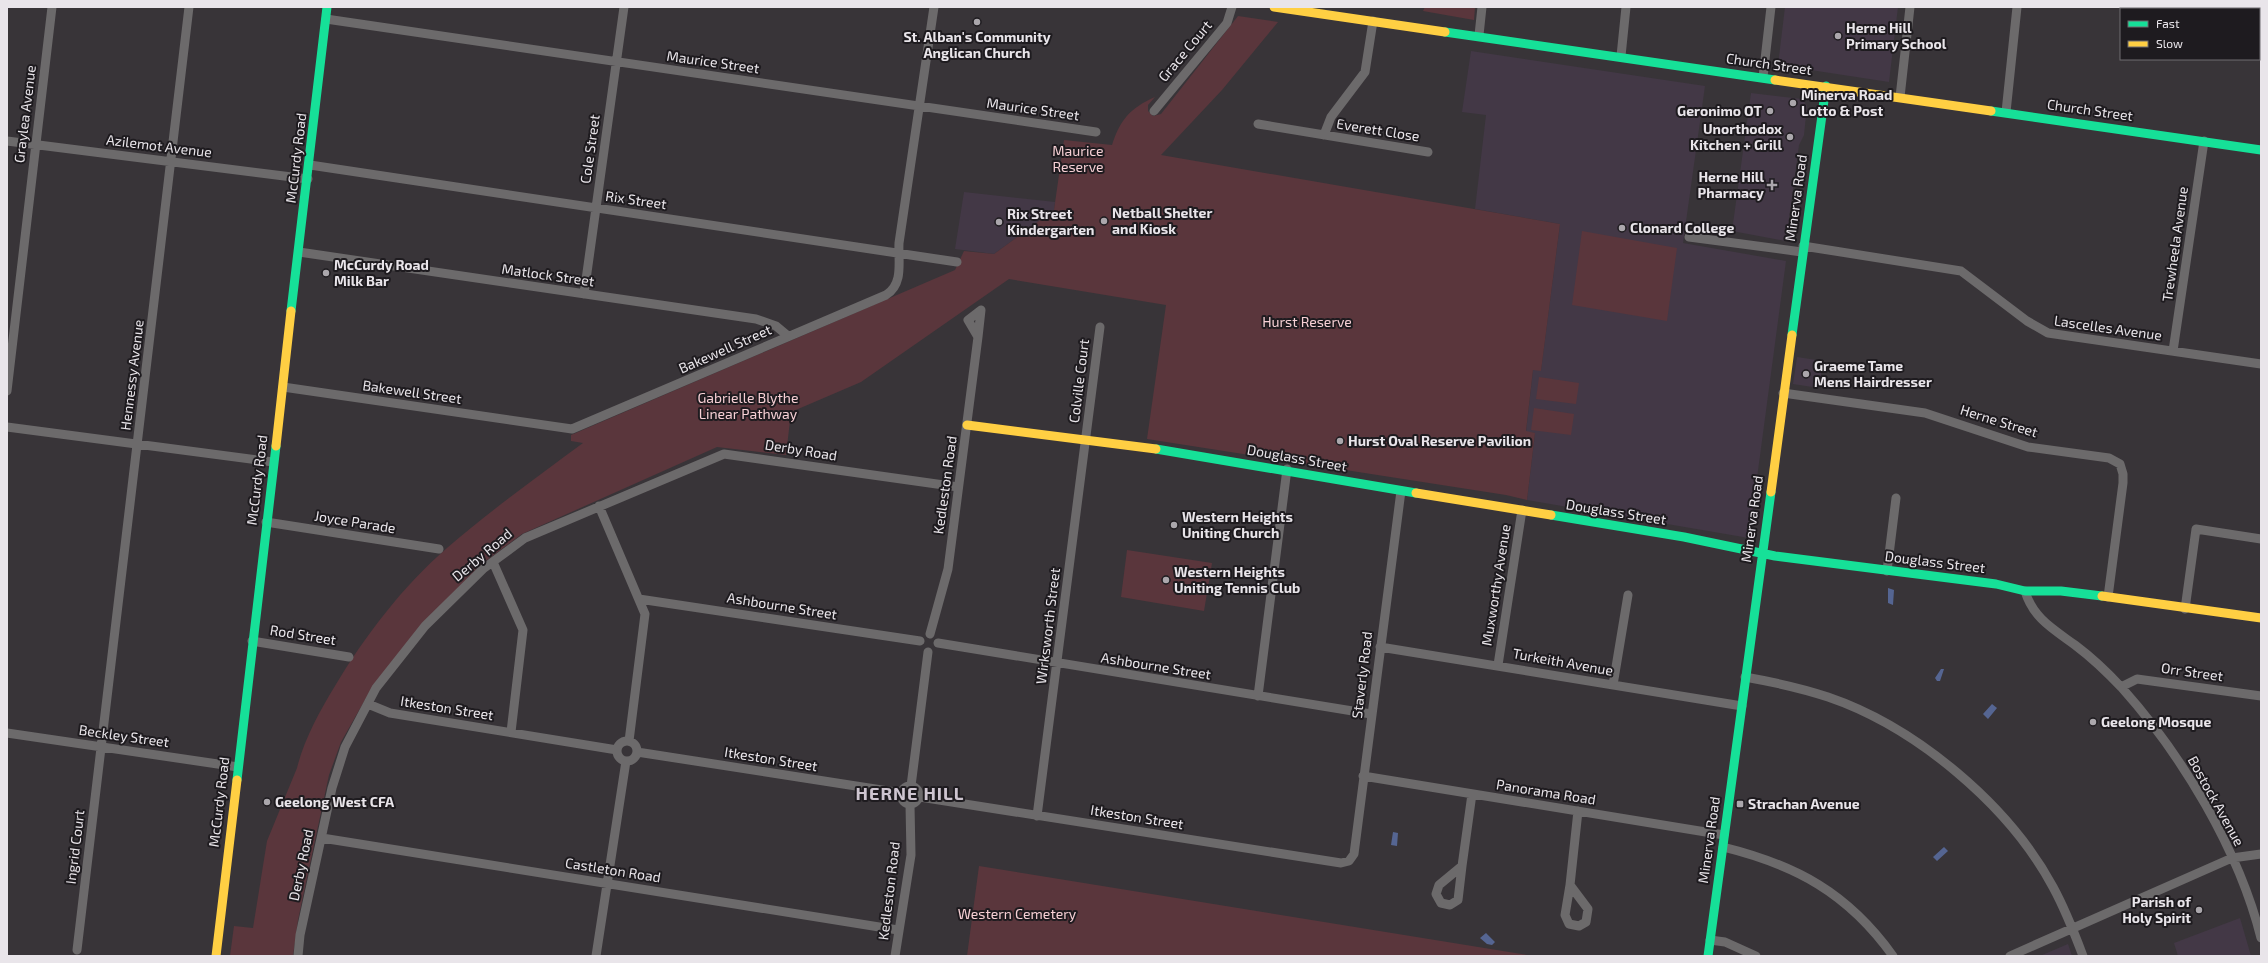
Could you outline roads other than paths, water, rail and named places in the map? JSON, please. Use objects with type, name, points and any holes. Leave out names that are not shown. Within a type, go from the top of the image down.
[{"type":"street","name":"Graylea Avenue","points":[[7,391],[52,7]]},
{"type":"street","name":"Hennessy Avenue","points":[[101,747],[189,7]]},
{"type":"street","name":"McCurdy Road","points":[[216,956],[273,462],[310,165],[327,7]]},
{"type":"street","name":"Cole Street","points":[[584,294],[624,7]]},
{"type":"street","name":"Bakewell Street","points":[[283,387],[572,429],[891,291],[898,277],[899,252],[934,7]]},
{"type":"street","name":"Grace Court","points":[[1154,111],[1226,23],[1232,7]]},
{"type":"street","name":"Church Street","points":[[1274,7],[1479,35],[2261,150]]},
{"type":"street","points":[[1479,35],[1482,7]]},
{"type":"street","points":[[1621,56],[1626,7]]},
{"type":"street","points":[[1763,77],[1771,7]]},
{"type":"street","points":[[1900,97],[1910,7]]},
{"type":"street","points":[[2006,112],[2017,7]]},
{"type":"street","name":"Maurice Street","points":[[326,19],[1096,132]]},
{"type":"street","name":"Everett Close","points":[[1324,135],[1331,117],[1365,72],[1373,21]]},
{"type":"street","name":"Minerva Road","points":[[1708,956],[1783,393],[1826,86]]},
{"type":"street","name":"Everett Close","points":[[1258,124],[1428,152]]},
{"type":"street","name":"Azilemot Avenue","points":[[7,141],[308,179]]},
{"type":"street","name":"Trewheela Avenue","points":[[2173,351],[2204,141]]},
{"type":"street","name":"Rix Street","points":[[310,165],[899,252],[957,262]]},
{"type":"street","name":"Lascelles Avenue","points":[[1689,237],[1803,249],[1961,271],[2044,332],[2261,364]]},
{"type":"street","name":"Matlock Street","points":[[298,252],[756,319],[776,326],[788,336]]},
{"type":"street","name":"Colville Court","points":[[1085,439],[1100,327]]},
{"type":"street","name":"Kedleston Road","points":[[930,634],[948,569],[978,337]]},
{"type":"street","name":"Herne Street","points":[[1783,393],[1925,413],[2028,447],[2098,456],[2116,461],[2120,464],[2123,474],[2123,483],[2108,597]]},
{"type":"street","name":"Douglass Street","points":[[967,425],[1166,450],[1287,469],[1401,491],[1684,537],[1762,553],[1887,571],[1996,584],[2025,590],[2045,589],[2261,618]]},
{"type":"street","points":[[7,427],[138,443],[273,462]]},
{"type":"street","name":"Wirksworth Street","points":[[1038,816],[1085,439]]},
{"type":"street","name":"Derby Road","points":[[298,956],[300,935],[332,788],[345,747],[368,704],[389,669],[425,626],[483,569],[525,538],[728,453],[958,487]]},
{"type":"street","points":[[1258,696],[1287,469]]},
{"type":"street","name":"Staverly Road","points":[[1349,861],[1354,854],[1401,491]]},
{"type":"street","points":[[1887,571],[1896,498]]},
{"type":"street","points":[[599,506],[645,614],[629,741]]},
{"type":"street","name":"Muxworthy Avenue","points":[[1498,665],[1522,510]]},
{"type":"street","name":"Joyce Parade","points":[[266,522],[439,549]]},
{"type":"street","points":[[2185,608],[2196,529],[2261,538]]},
{"type":"street","points":[[493,562],[523,630],[511,732]]},
{"type":"street","name":"Bostock Avenue","points":[[2025,590],[2032,610],[2038,617],[2076,646],[2121,687],[2146,716],[2183,768],[2199,792],[2232,858],[2261,938]]},
{"type":"street","points":[[1613,685],[1628,595]]},
{"type":"street","name":"Ashbourne Street","points":[[639,598],[920,641]]},
{"type":"street","points":[[930,634],[934,636],[938,644],[936,648],[928,652],[920,646],[920,641],[926,635],[930,634]]},
{"type":"street","name":"Rod Street","points":[[252,641],[349,657]]},
{"type":"street","name":"Ashbourne Street","points":[[938,644],[1371,714]]},
{"type":"street","name":"Turkeith Avenue","points":[[1380,647],[1498,665],[1742,706]]},
{"type":"street","points":[[911,786],[928,652]]},
{"type":"street","points":[[1746,677],[1794,687],[1829,698],[1856,709],[1888,725],[1940,760],[1974,787],[2023,843],[2052,886],[2073,927],[2083,956]]},
{"type":"street","name":"Orr Street","points":[[2121,687],[2137,679],[2261,696]]},
{"type":"street","name":"Itkeston Street","points":[[368,704],[390,713],[617,750]]},
{"type":"street","name":"Beckley Street","points":[[7,733],[238,766]]},
{"type":"street","points":[[629,741],[634,744],[637,752],[632,760],[626,761],[618,756],[617,750],[620,744],[629,741]]},
{"type":"street","name":"Ingrid Court","points":[[77,950],[101,747]]},
{"type":"street","name":"Itkeston Street","points":[[637,752],[901,793]]},
{"type":"street","points":[[596,956],[626,761]]},
{"type":"street","name":"Panorama Road","points":[[1363,776],[1724,835]]},
{"type":"street","points":[[911,786],[917,788],[920,797],[915,804],[910,805],[904,802],[901,793],[904,788],[911,786]]},
{"type":"street","points":[[1462,866],[1472,794]]},
{"type":"street","name":"Itkeston Street","points":[[920,797],[1341,863],[1349,861]]},
{"type":"street","name":"Kedleston Road","points":[[895,956],[911,855],[910,805]]},
{"type":"street","points":[[1570,885],[1578,811]]},
{"type":"street","name":"Castleton Road","points":[[322,838],[898,930]]},
{"type":"street","points":[[1723,847],[1772,861],[1824,888],[1867,924],[1893,956]]},
{"type":"street","points":[[2010,956],[2232,858],[2261,854]]},
{"type":"street","points":[[1710,940],[1725,942],[1756,956]]},
{"type":"water","points":[[1888,588],[1894,590],[1893,605],[1888,603]]},
{"type":"water","points":[[1941,669],[1944,669],[1940,681],[1937,681],[1935,678]]},
{"type":"water","points":[[1992,704],[1997,708],[1988,719],[1983,714]]},
{"type":"water","points":[[1393,832],[1398,833],[1397,846],[1391,845]]},
{"type":"water","points":[[1944,847],[1948,851],[1937,861],[1933,857]]},
{"type":"water","points":[[1486,933],[1495,942],[1492,945],[1487,944],[1480,938]]},
{"type":"place","name":"St. Alban's Community Anglican Church","points":[[977,22]]},
{"type":"place","name":"Herne Hill Primary School","points":[[1838,36]]},
{"type":"place","name":"Minerva Road Lotto & Post","points":[[1793,103]]},
{"type":"place","name":"Geronimo OT","points":[[1770,111]]},
{"type":"place","name":"Unorthodox Kitchen + Grill","points":[[1790,137]]},
{"type":"place","name":"Herne Hill Pharmacy","points":[[1772,185]]},
{"type":"place","name":"Netball Shelter and Kiosk","points":[[1104,221]]},
{"type":"place","name":"Rix Street Kindergarten","points":[[999,222]]},
{"type":"place","name":"Clonard College","points":[[1622,228]]},
{"type":"place","name":"McCurdy Road Milk Bar","points":[[326,273]]},
{"type":"place","name":"Graeme Tame Mens Hairdresser","points":[[1806,374]]},
{"type":"place","name":"Hurst Oval Reserve Pavilion","points":[[1340,441]]},
{"type":"place","name":"Western Heights Uniting Church","points":[[1174,525]]},
{"type":"place","name":"Western Heights Uniting Tennis Club","points":[[1166,580]]},
{"type":"place","name":"Geelong Mosque","points":[[2093,722]]},
{"type":"place","name":"Geelong West CFA","points":[[267,802]]},
{"type":"place","name":"Strachan Avenue","points":[[1740,804]]},
{"type":"place","name":"Parish of Holy Spirit","points":[[2199,910]]},
{"type":"district","name":"HERNE HILL","points":[[910,794]]},
{"type":"park label","name":"Maurice Reserve","points":[[1078,160]]},
{"type":"park label","name":"Hurst Reserve","points":[[1307,322]]},
{"type":"park label","name":"Gabrielle Blythe Linear Pathway","points":[[748,406]]},
{"type":"park label","name":"Western Cemetery","points":[[1017,914]]}]
